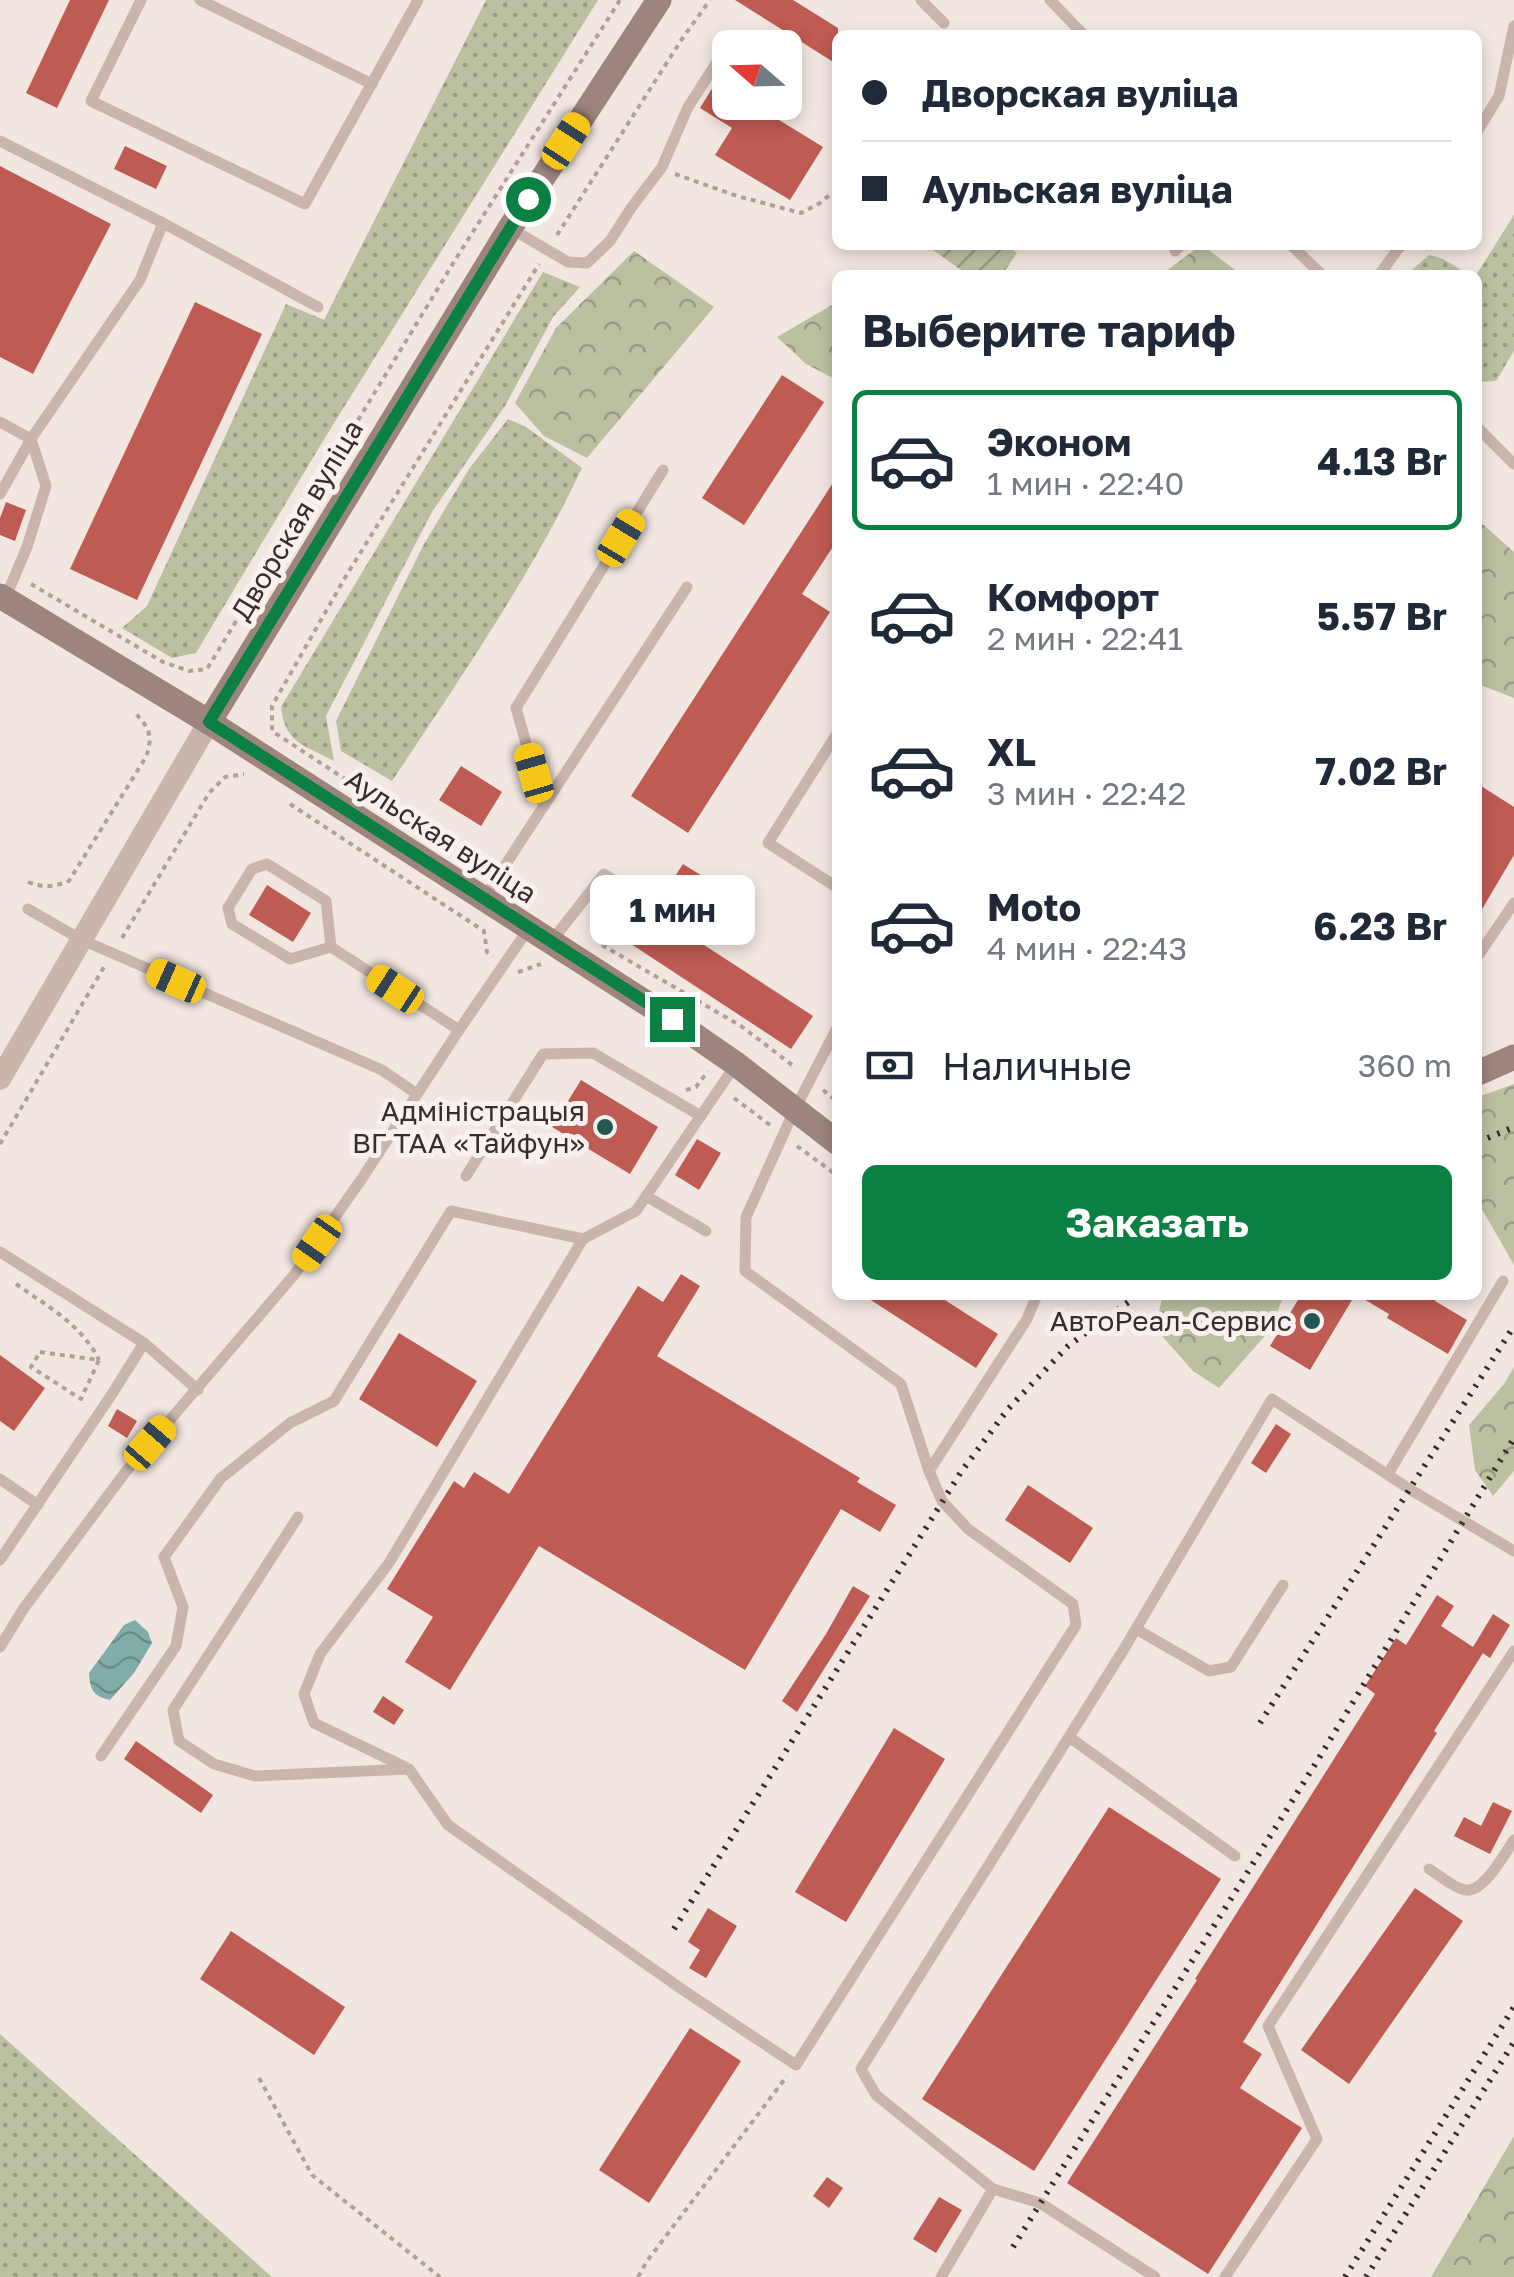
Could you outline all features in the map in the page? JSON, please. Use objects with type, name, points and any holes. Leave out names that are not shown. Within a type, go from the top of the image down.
[{"type":"street","name":"Дворская вуліца","points":[[0,1079],[209,722],[510,228],[659,0]]},
{"type":"street","name":"Аульская вуліца","points":[[2,597],[209,722],[484,899],[541,945],[672,1019],[724,1065],[832,1139]]},
{"type":"street","points":[[1482,1071],[1514,1058]]},
{"type":"lane","points":[[141,0],[91,102],[304,204],[418,0]]},
{"type":"lane","points":[[200,0],[372,84]]},
{"type":"lane","points":[[920,0],[944,23]]},
{"type":"lane","points":[[1050,0],[1079,30]]},
{"type":"lane","points":[[1482,124],[1500,96],[1514,26]]},
{"type":"lane","points":[[510,228],[568,262],[587,263],[610,241],[662,167],[688,106],[712,69]]},
{"type":"lane","points":[[0,141],[318,307]]},
{"type":"lane","points":[[0,494],[31,438],[140,280],[163,224]]},
{"type":"lane","points":[[1297,250],[1317,270]]},
{"type":"lane","points":[[1382,270],[1397,250]]},
{"type":"lane","points":[[0,422],[31,438],[46,486],[27,547],[2,597]]},
{"type":"lane","points":[[1482,432],[1514,464]]},
{"type":"lane","points":[[544,806],[516,708],[663,470]]},
{"type":"lane","points":[[484,899],[687,586]]},
{"type":"lane","points":[[832,742],[768,843],[832,884]]},
{"type":"lane","points":[[331,947],[326,901],[267,864],[252,868],[228,908],[232,924],[290,958],[331,947],[458,1030]]},
{"type":"lane","points":[[0,1648],[24,1608],[127,1470],[294,1275],[505,964],[541,945],[604,874],[632,893]]},
{"type":"lane","points":[[1482,950],[1514,903]]},
{"type":"lane","points":[[28,909],[82,940],[382,1070],[417,1094]]},
{"type":"lane","points":[[724,1065],[700,1116],[636,1212],[583,1238],[389,1563],[320,1654],[304,1694],[314,1723],[409,1769],[448,1825],[796,2065],[1076,1624],[1073,1604],[968,1529],[942,1502],[901,1384],[744,1271],[746,1217],[832,1037]]},
{"type":"lane","points":[[466,1176],[543,1054],[593,1054],[700,1116]]},
{"type":"lane","points":[[646,1196],[706,1231]]},
{"type":"lane","points":[[101,1756],[176,1646],[183,1607],[164,1557],[221,1478],[290,1423],[334,1402],[450,1211],[583,1238]]},
{"type":"lane","points":[[0,1252],[144,1343],[198,1390]]},
{"type":"lane","points":[[1388,1474],[1503,1281]]},
{"type":"lane","points":[[929,1471],[1027,1319],[1035,1300]]},
{"type":"lane","points":[[0,1560],[144,1343]]},
{"type":"lane","points":[[1155,2277],[1040,2204],[993,2189],[876,2096],[862,2069],[1136,1629],[1272,1399],[1514,1551]]},
{"type":"lane","points":[[0,1478],[38,1505]]},
{"type":"lane","points":[[298,1516],[173,1710],[179,1741],[214,1764],[255,1776],[409,1769]]},
{"type":"lane","points":[[1136,1629],[1209,1670],[1230,1667],[1283,1585]]},
{"type":"lane","points":[[1225,2277],[1317,2139],[1268,2026],[1514,1651]]},
{"type":"lane","points":[[1069,1738],[1235,1856]]},
{"type":"lane","points":[[1430,1869],[1464,1890],[1476,1889],[1514,1840]]},
{"type":"lane","points":[[940,2277],[993,2189]]},
{"type":"path","points":[[16,574],[163,662],[189,671],[208,668],[457,257],[620,0]]},
{"type":"path","points":[[384,805],[272,732],[272,706],[346,576],[547,251],[710,0]]},
{"type":"path","points":[[662,167],[736,196],[801,213],[832,193]]},
{"type":"path","points":[[28,882],[55,887],[70,881],[146,757],[152,740],[147,726],[135,713]]},
{"type":"path","points":[[290,804],[484,931],[487,952],[519,973],[541,945]]},
{"type":"path","points":[[598,942],[741,1026],[832,1097]]},
{"type":"path","points":[[675,1101],[681,1092],[696,1087],[724,1065]]},
{"type":"path","points":[[15,1283],[74,1326],[90,1342],[99,1360]]},
{"type":"path","points":[[26,1374],[40,1352],[99,1360]]},
{"type":"path","points":[[31,1367],[81,1399],[99,1360]]},
{"type":"path","points":[[638,2277],[796,2065]]},
{"type":"path","points":[[259,2078],[312,2175],[440,2277]]},
{"type":"green space","points":[[486,0],[598,0],[326,436],[196,653],[172,658],[122,628],[147,606],[286,304],[324,320]]},
{"type":"green space","points":[[1514,215],[1514,351],[1496,381],[1482,382],[1479,270]]},
{"type":"green space","points":[[933,250],[1017,253],[1005,270],[961,270]]},
{"type":"green space","points":[[1195,250],[1209,250],[1235,270],[1168,270]]},
{"type":"green space","points":[[634,251],[714,307],[587,458],[544,436],[515,403],[556,328]]},
{"type":"green space","points":[[1429,255],[1462,270],[1412,270]]},
{"type":"green space","points":[[543,272],[580,287],[553,317],[505,406],[432,512],[326,716],[334,761],[292,736],[281,707]]},
{"type":"green space","points":[[832,305],[832,377],[806,364],[777,337]]},
{"type":"green space","points":[[508,419],[526,427],[582,468],[517,589],[392,781],[341,751],[336,721],[424,544],[469,469]]},
{"type":"green space","points":[[1482,524],[1514,552],[1514,698],[1482,686]]},
{"type":"green space","points":[[1514,1084],[1514,1265],[1482,1211],[1482,1096]]},
{"type":"green space","points":[[1162,1300],[1282,1300],[1270,1330],[1219,1388],[1193,1371],[1155,1328]]},
{"type":"green space","points":[[1514,1367],[1514,1471],[1493,1496],[1475,1470],[1469,1425]]},
{"type":"green space","points":[[0,2034],[272,2277],[0,2277]]},
{"type":"green space","points":[[1514,2136],[1514,2277],[1431,2277]]},
{"type":"water","points":[[135,1620],[148,1632],[152,1643],[134,1673],[110,1700],[96,1694],[89,1673],[124,1625]]},
{"type":"building","points":[[70,0],[109,0],[57,108],[26,93]]},
{"type":"building","points":[[735,0],[793,0],[838,28],[832,30],[832,61],[802,42],[802,30],[783,30]]},
{"type":"building","points":[[712,88],[712,116],[700,108]]},
{"type":"building","points":[[719,120],[779,120],[823,147],[790,200],[715,155],[732,128]]},
{"type":"building","points":[[125,146],[167,166],[156,189],[114,169]]},
{"type":"building","points":[[0,166],[111,224],[33,374],[0,357]]},
{"type":"building","points":[[195,302],[262,334],[137,600],[70,569]]},
{"type":"building","points":[[782,375],[824,402],[744,525],[702,498]]},
{"type":"building","points":[[832,484],[832,548],[802,594],[830,612],[688,833],[631,796]]},
{"type":"building","points":[[6,502],[26,510],[15,541],[0,535],[0,518]]},
{"type":"building","points":[[461,766],[502,792],[481,826],[439,800]]},
{"type":"building","points":[[1482,787],[1514,807],[1514,855],[1482,909]]},
{"type":"building","points":[[683,864],[712,882],[681,930],[813,1016],[791,1049],[631,944]]},
{"type":"building","points":[[267,885],[311,913],[293,942],[249,915]]},
{"type":"building","name":"Адміністрацыя ВГ ТАА «Тайфун»","points":[[581,1080],[658,1127],[630,1174],[552,1127]]},
{"type":"building","points":[[697,1139],[721,1153],[699,1190],[675,1175]]},
{"type":"building","points":[[681,1274],[700,1286],[657,1356],[860,1478],[857,1482],[896,1505],[880,1532],[841,1509],[745,1670],[539,1546],[450,1690],[405,1662],[433,1617],[387,1589],[454,1481],[464,1488],[474,1472],[509,1494],[638,1286],[663,1302]]},
{"type":"building","points":[[871,1300],[945,1300],[998,1334],[976,1368]]},
{"type":"building","name":"АвтоРеал-Сервис","points":[[1298,1300],[1352,1300],[1310,1370],[1270,1346]]},
{"type":"building","points":[[1365,1300],[1436,1300],[1467,1320],[1448,1354],[1387,1318],[1389,1314]]},
{"type":"building","points":[[399,1333],[477,1381],[437,1447],[359,1399]]},
{"type":"building","points":[[0,1355],[45,1388],[14,1431],[0,1421]]},
{"type":"building","points":[[117,1409],[137,1421],[127,1438],[108,1426]]},
{"type":"building","points":[[1276,1424],[1291,1434],[1266,1473],[1251,1463]]},
{"type":"building","points":[[1028,1485],[1093,1528],[1070,1563],[1005,1520]]},
{"type":"building","points":[[853,1586],[870,1596],[797,1712],[782,1701]]},
{"type":"building","points":[[1437,1595],[1454,1606],[1441,1626],[1473,1647],[1493,1614],[1510,1625],[1490,1658],[1483,1653],[1243,2042],[1262,2054],[1240,2088],[1302,2128],[1208,2274],[1067,2183],[1375,1694],[1365,1686],[1396,1638],[1406,1645]]},
{"type":"building","points":[[383,1696],[404,1710],[394,1725],[373,1712]]},
{"type":"building","points":[[894,1728],[945,1759],[846,1922],[795,1892]]},
{"type":"building","points":[[136,1741],[213,1795],[201,1813],[124,1759]]},
{"type":"building","points":[[1493,1802],[1512,1811],[1490,1854],[1454,1836],[1464,1817],[1481,1826]]},
{"type":"building","points":[[1109,1807],[1221,1879],[1034,2171],[922,2099]]},
{"type":"building","points":[[1415,1888],[1463,1921],[1349,2084],[1301,2050]]},
{"type":"building","points":[[708,1908],[737,1926],[706,1978],[689,1968],[700,1950],[688,1942]]},
{"type":"building","points":[[231,1931],[345,2007],[314,2055],[200,1979]]},
{"type":"building","points":[[690,2028],[741,2061],[649,2203],[599,2170]]},
{"type":"building","points":[[827,2177],[843,2188],[829,2208],[813,2196]]},
{"type":"building","points":[[939,2197],[962,2210],[936,2253],[913,2239]]},
{"type":"railway","points":[[1482,1140],[1514,1127]]},
{"type":"railway","points":[[674,1929],[961,1472],[1008,1409],[1068,1346],[1131,1300]]},
{"type":"railway","points":[[1260,1723],[1514,1326]]},
{"type":"railway","points":[[1013,2247],[1514,1438]]},
{"type":"railway","points":[[1345,2277],[1514,2007]]},
{"type":"railway","points":[[1366,2277],[1514,2042]]},
{"type":"place","name":"Адміністрацыя ВГ ТАА «Тайфун»","points":[[605,1127]]},
{"type":"place","name":"АвтоРеал-Сервис","points":[[1312,1321]]},
{"type":"route","points":[[528,199],[209,722],[672,1019]]}]
